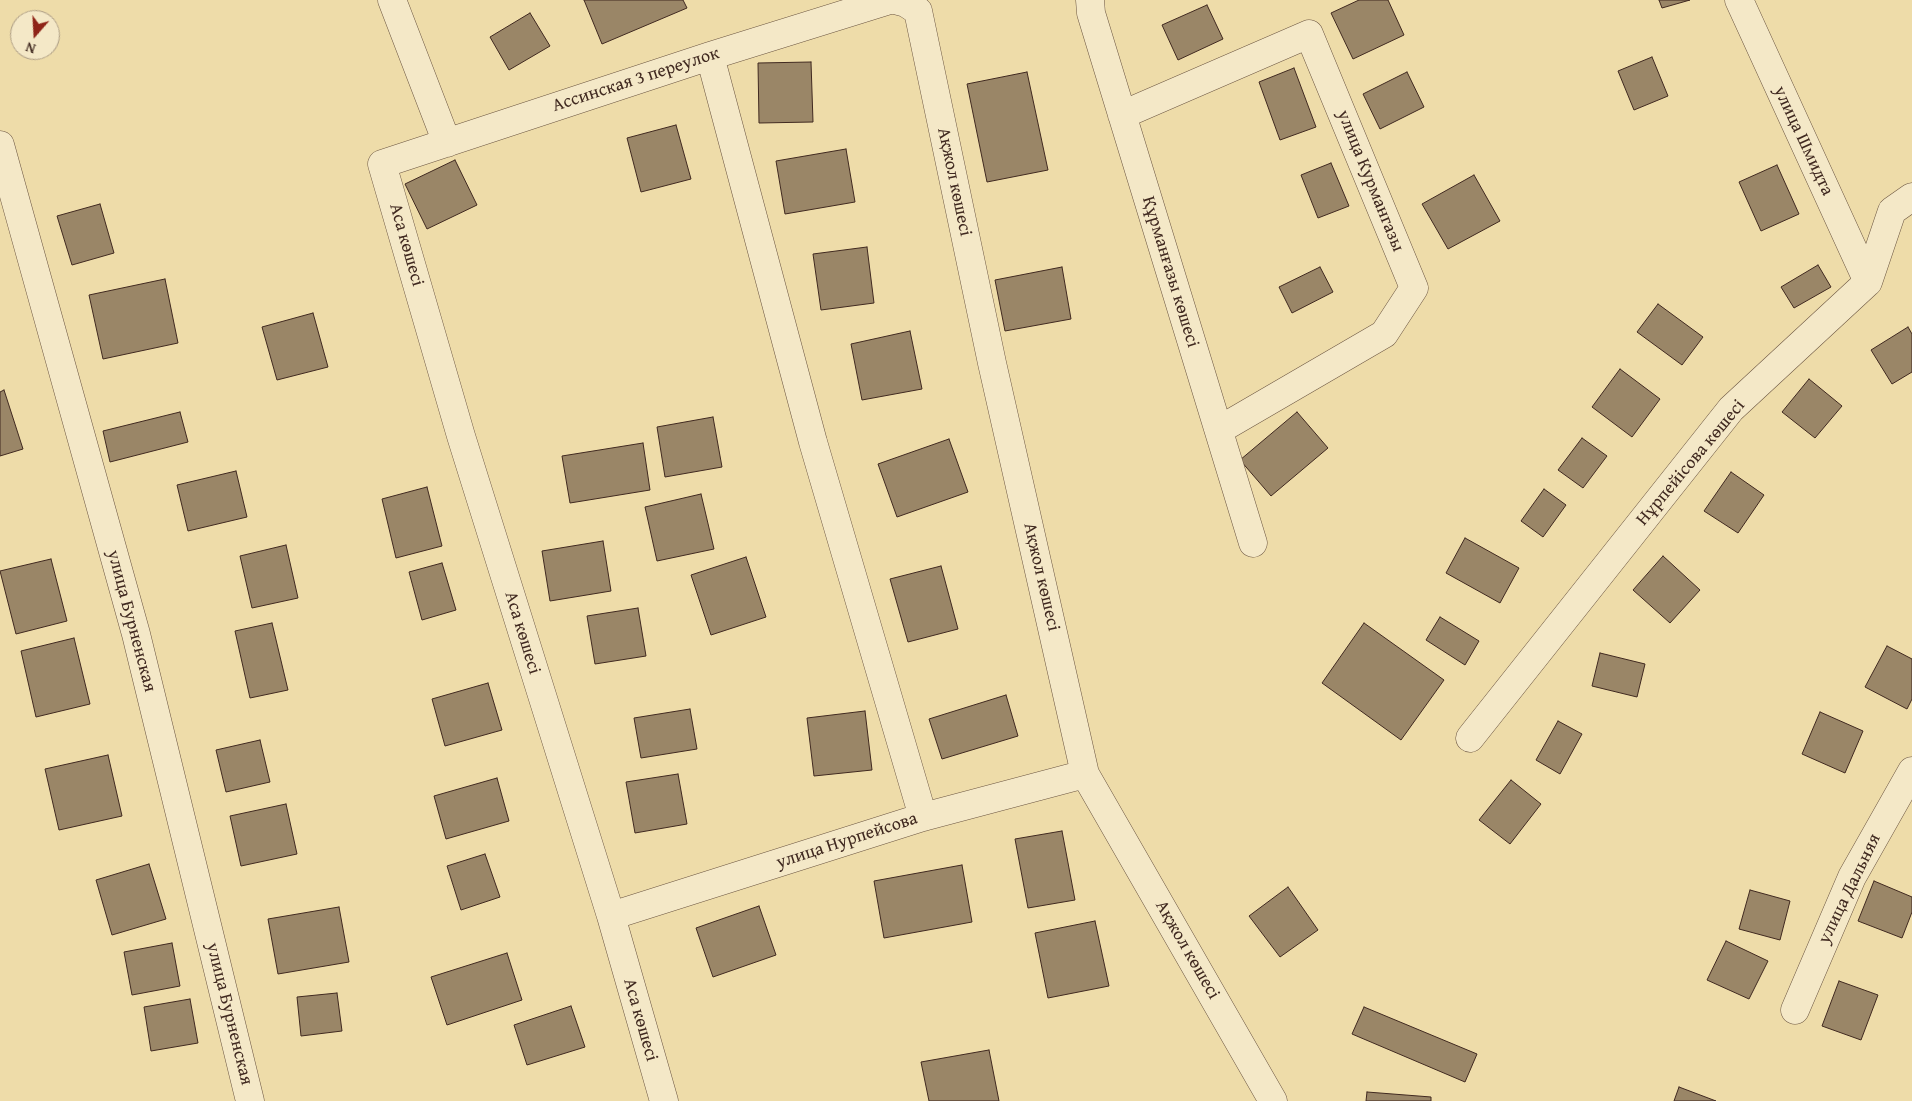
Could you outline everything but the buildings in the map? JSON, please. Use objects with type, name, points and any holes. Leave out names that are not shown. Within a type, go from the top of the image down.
[{"type":"street","points":[[392,0],[447,143]]},
{"type":"street","name":"Ассинская 3 переулок","points":[[382,164],[710,56],[890,0]]},
{"type":"street","name":"Құрманғазы көшесі","points":[[1090,0],[1091,13],[1253,543]]},
{"type":"street","name":"улица Шмидта","points":[[1739,0],[1868,282]]},
{"type":"street","name":"Ақжол көшесі","points":[[907,6],[992,363],[1085,774],[1268,1099]]},
{"type":"street","name":"улица Курмангазы","points":[[1122,115],[1309,34],[1414,288],[1384,334],[1219,430]]},
{"type":"street","points":[[710,56],[813,442],[923,817]]},
{"type":"street","name":"улица Бурненская","points":[[0,145],[136,634],[250,1101]]},
{"type":"street","name":"Аса көшесі","points":[[382,164],[461,436],[610,916],[664,1101]]},
{"type":"street","name":"Нұрпейісова көшесі","points":[[1470,738],[1731,409],[1868,282],[1892,211],[1912,197]]},
{"type":"street","name":"улица Дальняя","points":[[1795,1010],[1852,877],[1912,771]]},
{"type":"street","name":"улица Нурпейсова","points":[[610,916],[923,817],[1085,774]]}]
